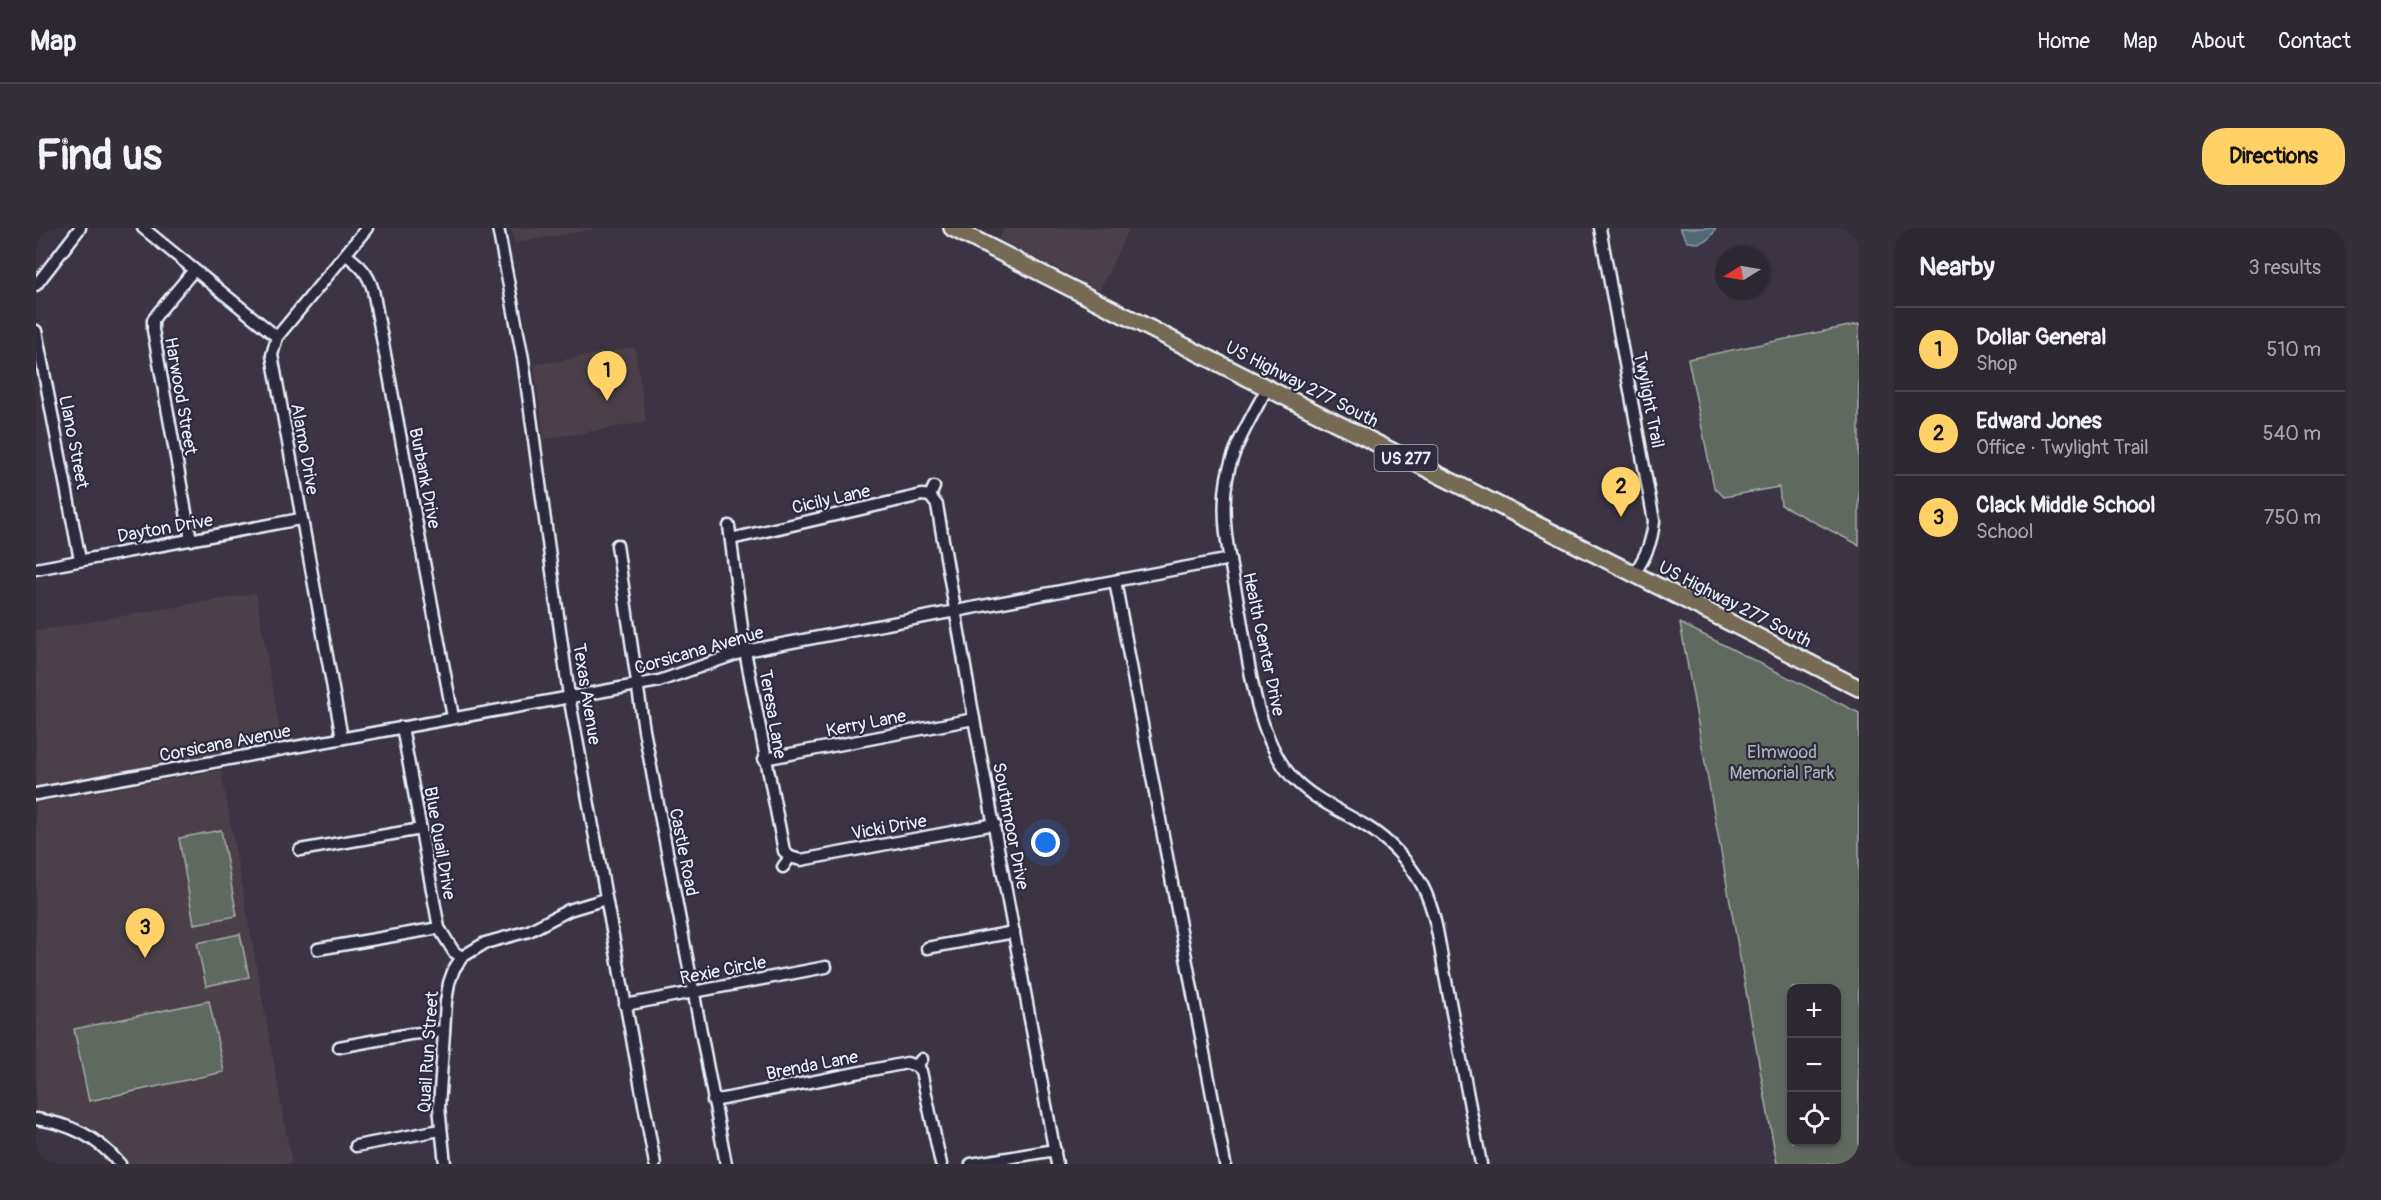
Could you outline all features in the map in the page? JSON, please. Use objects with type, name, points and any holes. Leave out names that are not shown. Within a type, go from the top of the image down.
[{"type":"highway","name":"US Highway 277 South","points":[[952,228],[1859,688]]},
{"type":"street","points":[[36,285],[80,228]]},
{"type":"street","points":[[143,228],[278,337],[367,228]]},
{"type":"street","name":"Texas Avenue","points":[[498,228],[523,359],[569,696],[655,1164]]},
{"type":"street","name":"Twylight Trail","points":[[1600,228],[1654,521],[1653,539],[1648,552],[1634,574]]},
{"type":"street","name":"Burbank Drive","points":[[346,255],[360,265],[369,277],[373,290],[453,717]]},
{"type":"street","name":"Harwood Street","points":[[191,540],[153,320],[194,270]]},
{"type":"street","name":"Llano Street","points":[[36,331],[80,560]]},
{"type":"street","name":"Alamo Drive","points":[[278,337],[274,343],[272,356],[300,519],[342,738]]},
{"type":"street","name":"Health Center Drive","points":[[1268,388],[1232,458],[1227,479],[1225,528],[1250,672],[1261,715],[1277,756],[1292,776],[1326,804],[1367,827],[1392,845],[1422,886],[1437,935],[1481,1164]]},
{"type":"street","name":"Cicily Lane","points":[[731,539],[932,491]]},
{"type":"street","name":"Southmoor Drive","points":[[932,491],[937,505],[974,719],[1058,1164]]},
{"type":"street","name":"Dayton Drive","points":[[36,568],[300,519]]},
{"type":"street","name":"Teresa Lane","points":[[729,526],[745,651],[764,759],[787,862]]},
{"type":"street","name":"Castle Road","points":[[617,545],[637,685],[726,1164]]},
{"type":"street","name":"Corsicana Avenue","points":[[36,794],[637,685],[676,677],[716,659],[745,651],[1230,559]]},
{"type":"street","points":[[1115,581],[1225,1164]]},
{"type":"street","name":"Kerry Lane","points":[[764,759],[974,719]]},
{"type":"street","name":"Blue Quail Drive","points":[[402,727],[439,928],[454,951],[462,957]]},
{"type":"street","name":"Vicki Drive","points":[[787,862],[995,824]]},
{"type":"street","points":[[300,850],[421,829]]},
{"type":"street","points":[[462,957],[485,943],[529,931],[569,910],[606,899]]},
{"type":"street","points":[[318,949],[439,928]]},
{"type":"street","points":[[927,948],[1014,932]]},
{"type":"street","name":"Quail Run Street","points":[[445,1164],[439,1107],[444,1031],[449,983],[462,957]]},
{"type":"street","name":"Rexie Circle","points":[[625,1005],[826,967]]},
{"type":"street","points":[[339,1047],[410,1034],[444,1031]]},
{"type":"street","name":"Brenda Lane","points":[[713,1101],[919,1062],[941,1164]]},
{"type":"street","points":[[36,1119],[68,1126],[83,1133],[99,1142],[120,1164]]},
{"type":"street","points":[[356,1146],[440,1130]]},
{"type":"street","points":[[971,1164],[1055,1150]]},
{"type":"shaded area","points":[[511,228],[599,228],[514,243]]},
{"type":"shaded area","points":[[1004,228],[1129,228],[1100,290],[998,239]]},
{"type":"shaded area","points":[[635,347],[646,422],[544,439],[534,365]]},
{"type":"shaded area","points":[[256,593],[282,743],[36,789],[36,631]]},
{"type":"shaded area","points":[[221,770],[292,1164],[127,1164],[102,1135],[75,1120],[36,1112],[36,803]]},
{"type":"green space","points":[[1859,324],[1859,545],[1781,505],[1779,487],[1724,497],[1714,487],[1688,359]]},
{"type":"green space","name":"Elmwood Memorial Park","points":[[1680,623],[1859,713],[1859,1164],[1777,1164]]},
{"type":"green space","points":[[221,830],[237,916],[194,924],[179,838]]},
{"type":"green space","points":[[240,934],[249,977],[206,986],[197,943]]},
{"type":"green space","points":[[209,1001],[224,1072],[89,1101],[74,1029]]},
{"type":"water","points":[[1680,228],[1716,228],[1708,239],[1697,243],[1687,241]]},
{"type":"place","name":"Dollar General","points":[[607,401]]},
{"type":"place","name":"Edward Jones","points":[[1621,517]]},
{"type":"place","name":"Clack Middle School","points":[[145,958]]}]
